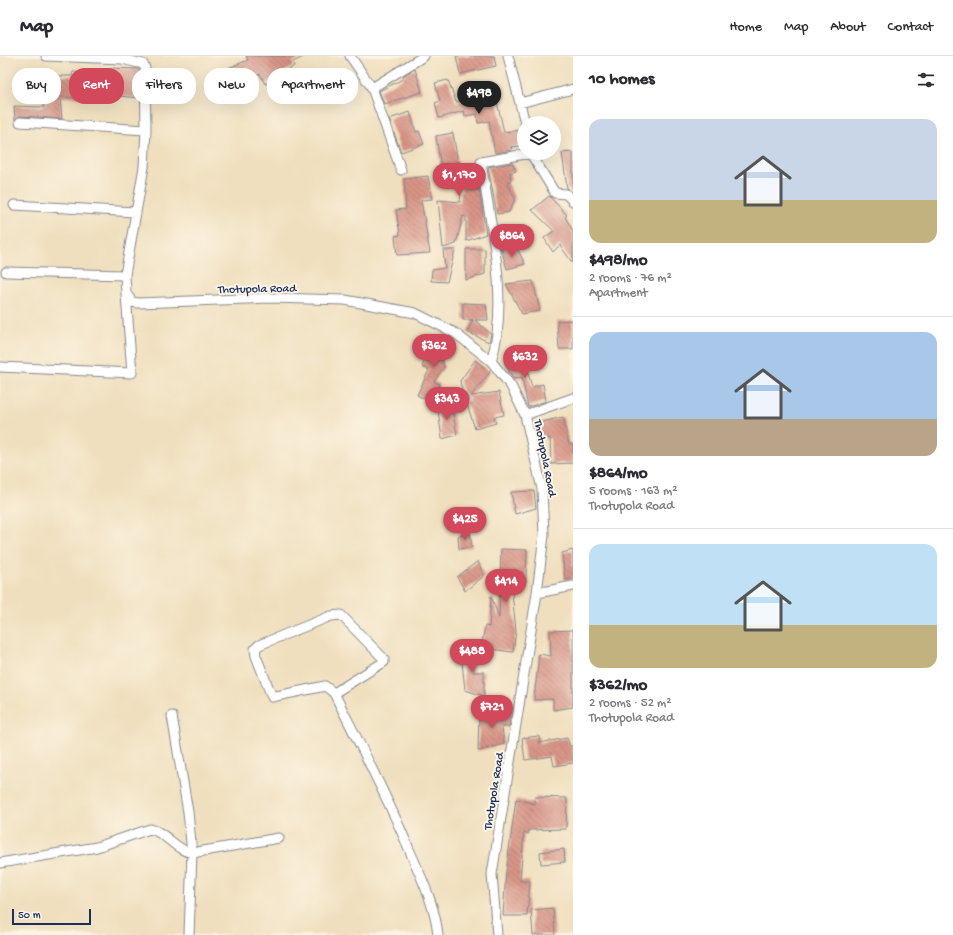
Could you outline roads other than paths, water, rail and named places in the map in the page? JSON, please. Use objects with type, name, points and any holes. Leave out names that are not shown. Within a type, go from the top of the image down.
[{"type":"street","points":[[0,367],[132,373],[125,275],[144,167],[146,130],[145,68],[143,64],[122,59],[46,56]]},
{"type":"street","points":[[350,56],[372,88],[401,170]]},
{"type":"street","points":[[372,88],[424,56]]},
{"type":"street","points":[[508,56],[523,116]]},
{"type":"street","points":[[520,103],[573,89]]},
{"type":"street","points":[[20,122],[146,130]]},
{"type":"street","points":[[491,361],[496,346],[500,311],[497,276],[481,162],[517,156]]},
{"type":"street","points":[[535,160],[555,193],[566,194],[573,201]]},
{"type":"street","points":[[14,205],[136,212]]},
{"type":"street","points":[[6,272],[125,275]]},
{"type":"street","name":"Thotupola Road","points":[[126,293],[132,302],[138,303],[271,298],[345,300],[415,313],[455,333],[491,361],[511,386],[526,416],[542,489],[544,535],[537,593],[492,874],[497,935]]},
{"type":"street","points":[[526,416],[573,398]]},
{"type":"street","points":[[537,593],[573,586]]},
{"type":"street","points":[[334,693],[384,662],[384,658],[341,615],[331,616],[259,645],[255,649],[256,656],[272,697],[326,686],[334,693],[386,796],[424,883],[436,918],[438,935]]},
{"type":"street","points":[[172,716],[188,812],[192,853],[189,935]]},
{"type":"street","points":[[0,863],[97,847],[150,829],[157,830],[186,852],[192,853],[279,838]]}]
